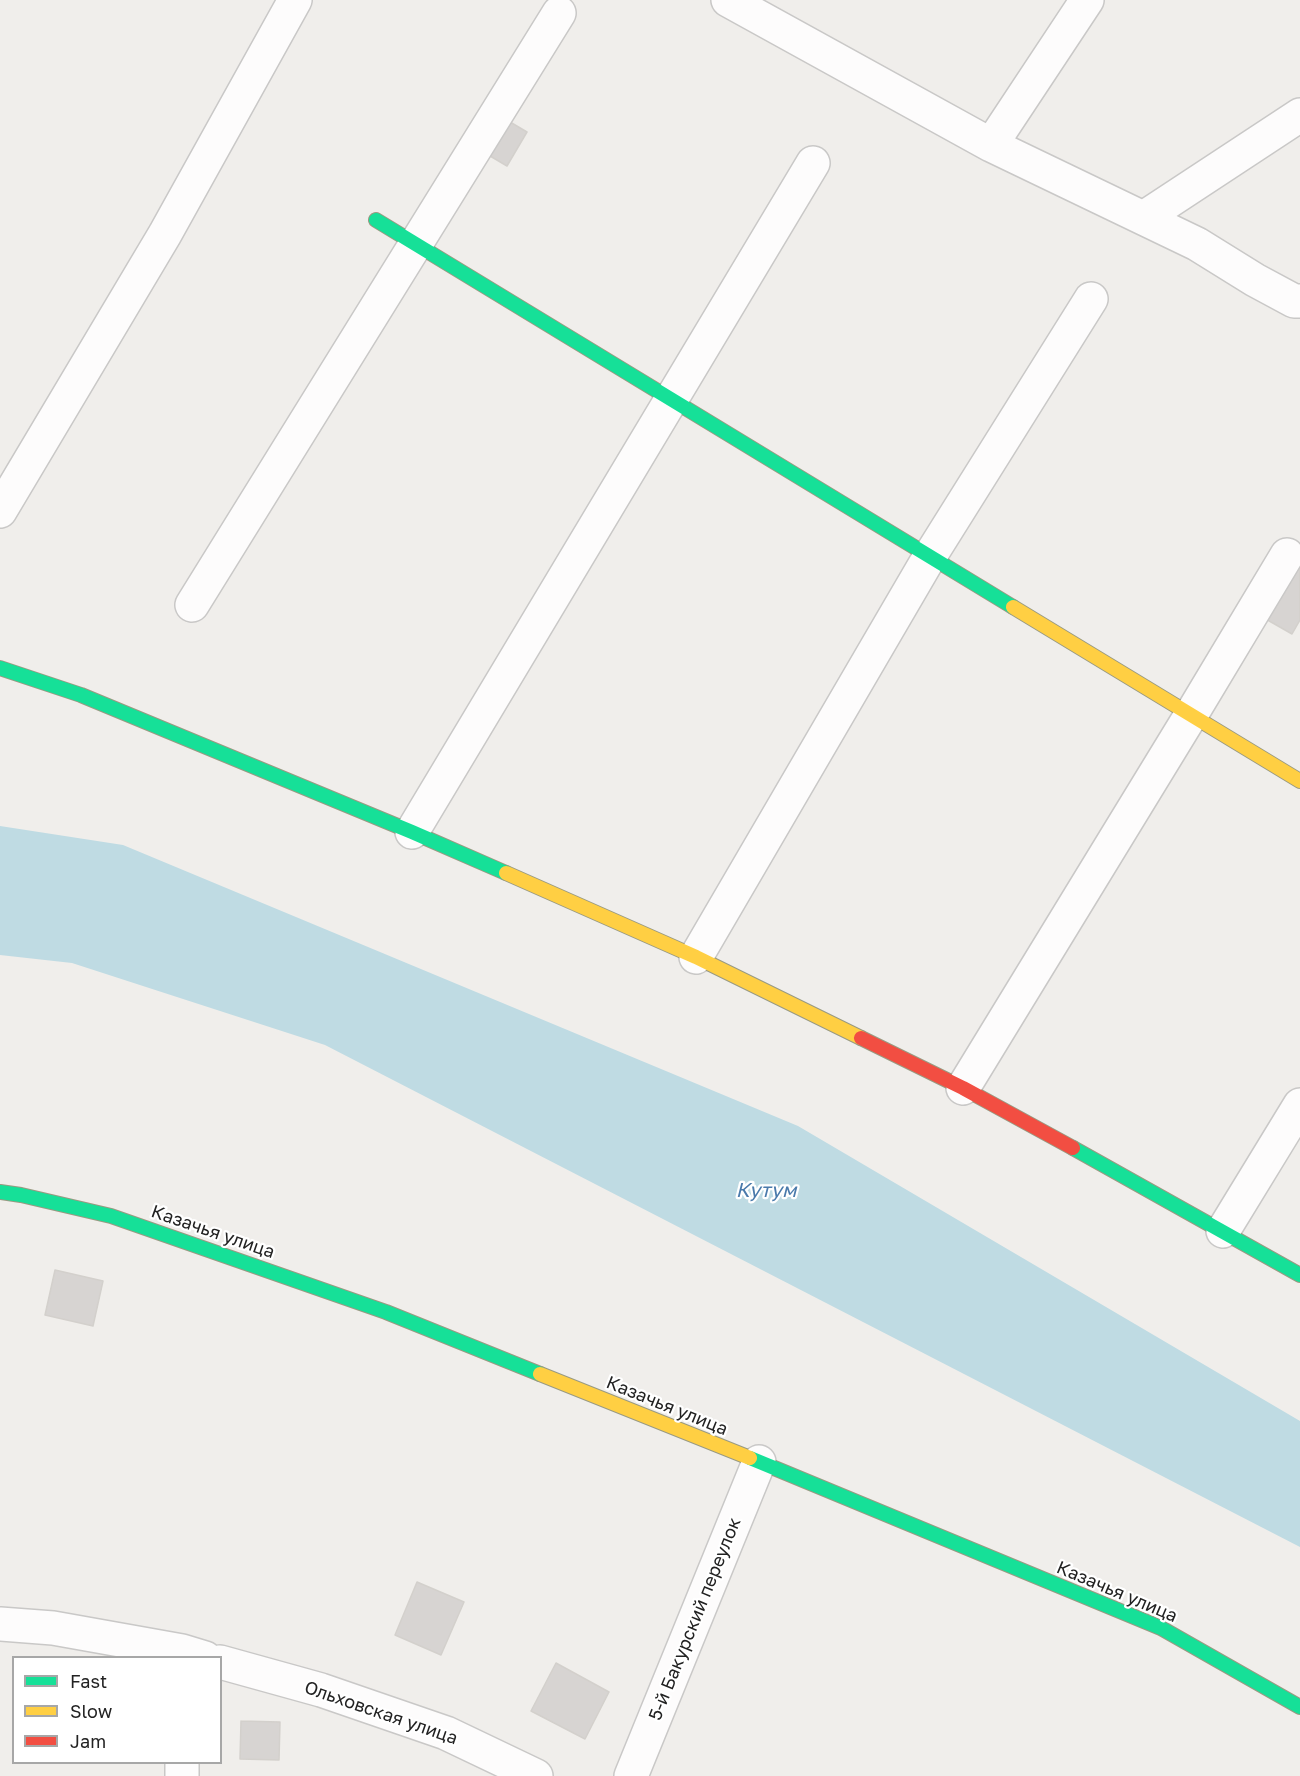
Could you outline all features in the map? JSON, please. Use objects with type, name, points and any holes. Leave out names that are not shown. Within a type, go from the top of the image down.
[{"type":"street","points":[[0,511],[165,234],[295,0]]},
{"type":"street","points":[[728,0],[991,145],[1145,217],[1197,244],[1255,280],[1300,302]]},
{"type":"street","points":[[991,145],[1087,0]]},
{"type":"street","points":[[192,605],[559,13]]},
{"type":"street","points":[[1145,217],[1300,115]]},
{"type":"street","points":[[412,832],[813,163]]},
{"type":"street","points":[[376,220],[1300,781]]},
{"type":"street","points":[[696,957],[930,556],[1091,299]]},
{"type":"street","points":[[963,1088],[1287,555]]},
{"type":"street","points":[[0,668],[81,695],[412,832],[696,957],[963,1088],[1300,1275]]},
{"type":"street","points":[[1223,1231],[1300,1104]]},
{"type":"street","name":"Казачья улица","points":[[0,1192],[111,1216],[375,1308],[759,1462],[1161,1628],[1300,1707]]},
{"type":"street","name":"5-й Бакурский переулок","points":[[631,1776],[759,1462]]},
{"type":"street","points":[[0,1624],[53,1628],[190,1655]]},
{"type":"street","name":"Ольховская улица","points":[[222,1663],[321,1689],[446,1733],[536,1776]]},
{"type":"water","name":"Кутум","points":[[0,826],[123,845],[798,1126],[1300,1421],[1300,1547],[325,1045],[72,963],[0,955]]},
{"type":"building","points":[[505,119],[527,132],[507,166],[485,153]]},
{"type":"building","points":[[1300,557],[1300,620],[1292,634],[1264,618]]},
{"type":"building","points":[[55,1270],[103,1281],[93,1326],[45,1315]]},
{"type":"building","points":[[417,1582],[464,1602],[441,1655],[395,1635]]},
{"type":"building","points":[[556,1663],[609,1692],[585,1739],[531,1711]]},
{"type":"building","points":[[241,1721],[280,1722],[279,1760],[240,1759]]},
{"type":"traffic: fast","points":[[376,220],[1013,607]]},
{"type":"traffic: fast","points":[[0,668],[81,695],[506,873]]},
{"type":"traffic: fast","points":[[1073,1148],[1300,1275]]},
{"type":"traffic: fast","points":[[0,1192],[111,1216],[386,1312],[540,1374]]},
{"type":"traffic: fast","points":[[750,1458],[1161,1628],[1300,1707]]},
{"type":"traffic: slow","points":[[1013,607],[1300,781]]},
{"type":"traffic: slow","points":[[506,873],[696,957],[861,1038]]},
{"type":"traffic: slow","points":[[540,1374],[750,1458]]},
{"type":"traffic: jam","points":[[861,1038],[963,1088],[1073,1148]]}]
